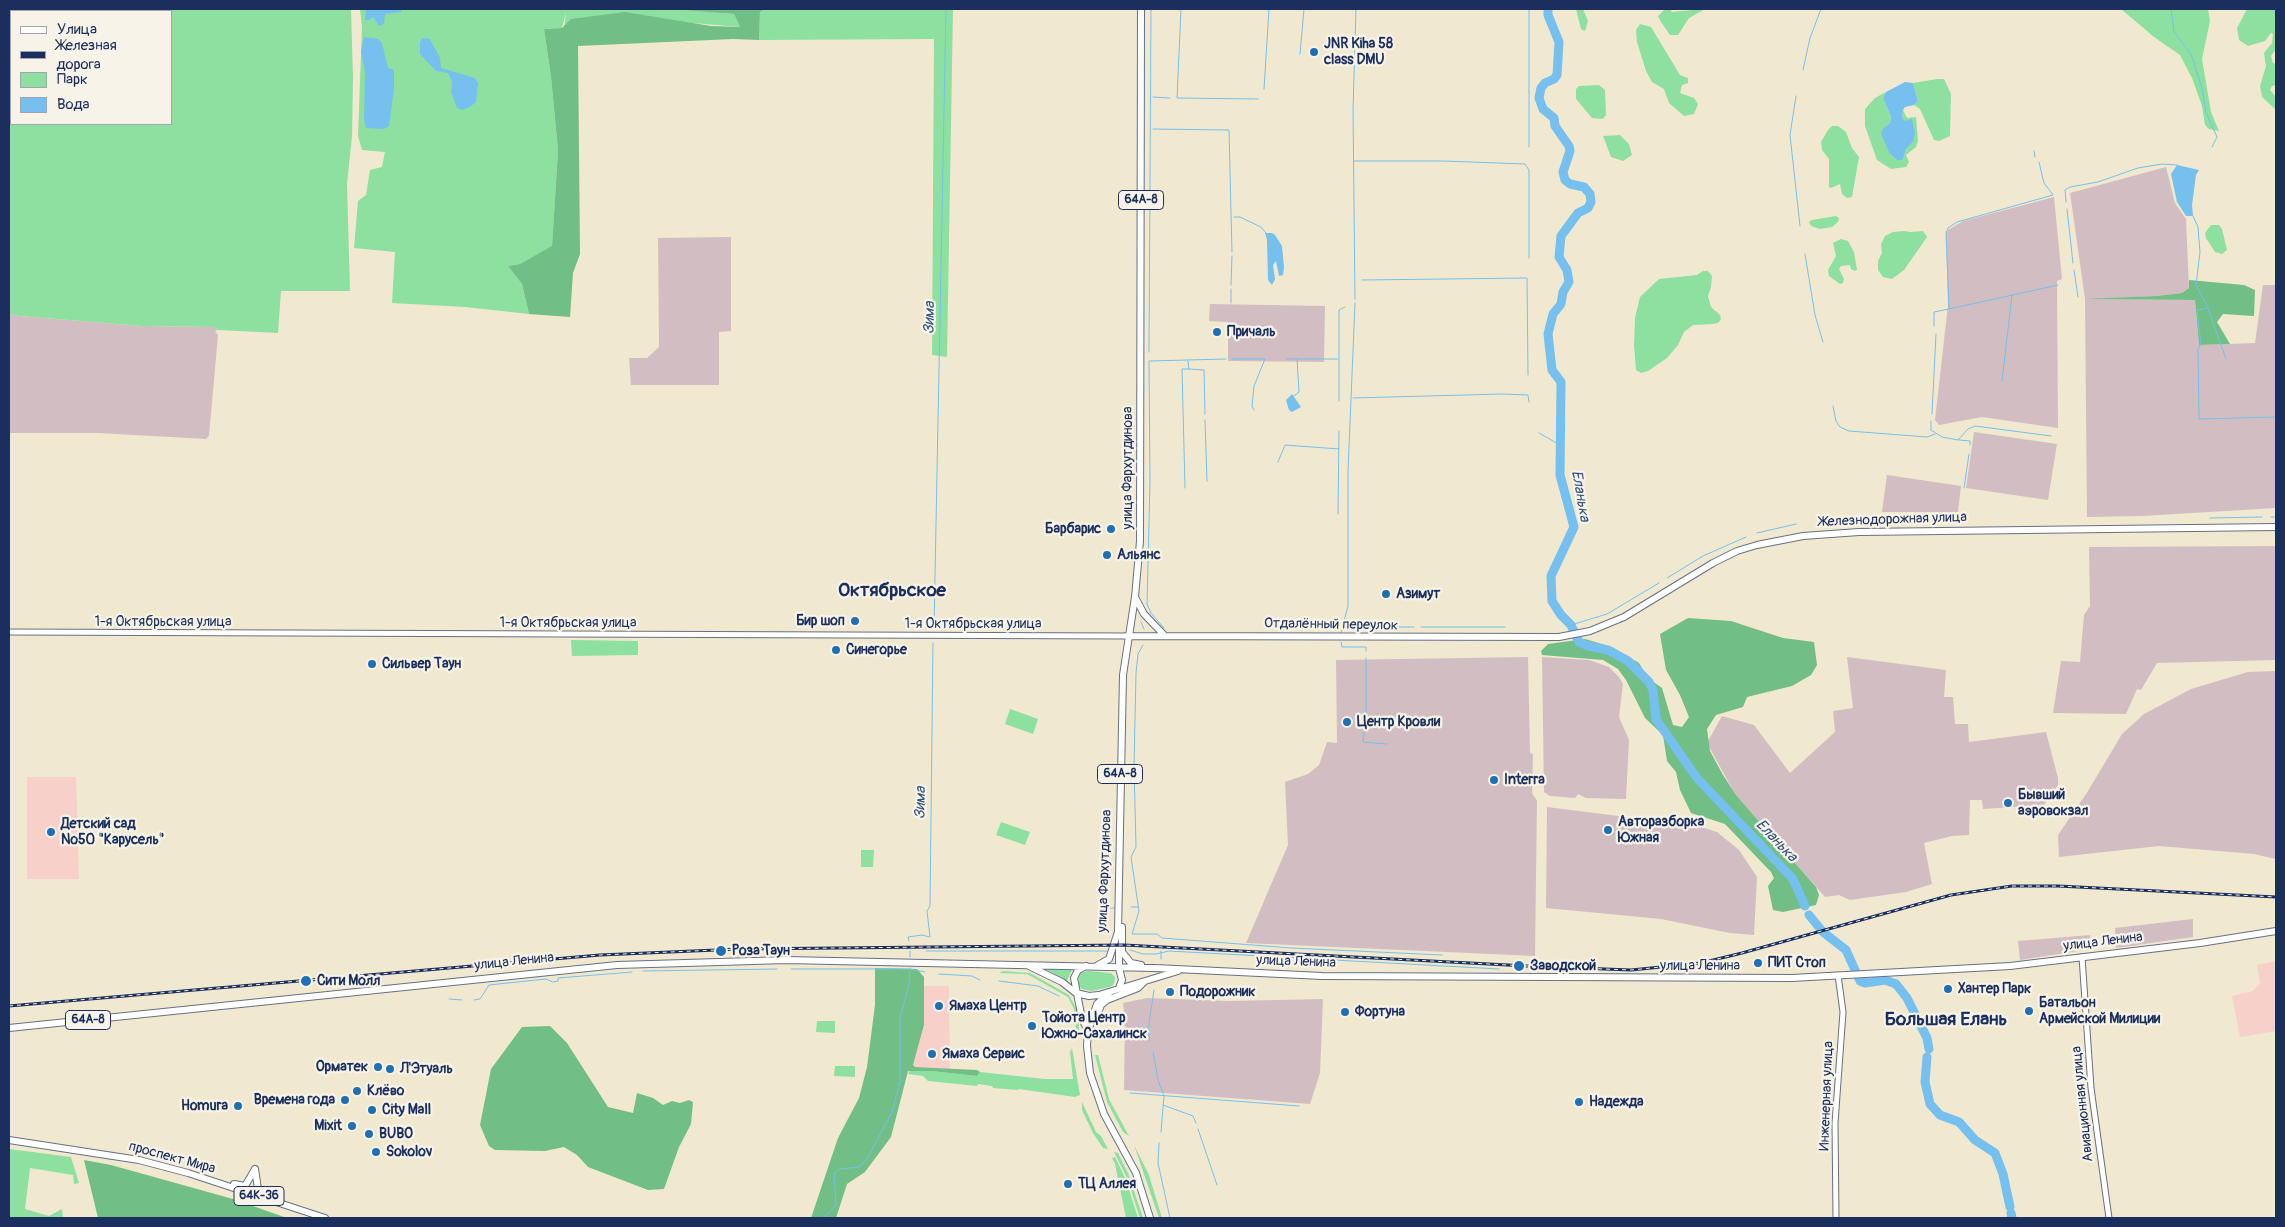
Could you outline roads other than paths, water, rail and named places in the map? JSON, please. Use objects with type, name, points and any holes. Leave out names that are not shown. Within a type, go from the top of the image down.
[{"type":"main road","name":"улица Фархутдинова","points":[[1086,966],[1102,965],[1109,959],[1115,947],[1115,937],[1118,932],[1121,716],[1127,636],[1135,597],[1140,541],[1142,481],[1141,9]]},
{"type":"main road","name":"Железнодорожная улица","points":[[1534,638],[1559,637],[1590,631],[1624,617],[1713,563],[1737,551],[1803,536],[1859,532],[2276,527]]},
{"type":"main road","points":[[1135,597],[1144,614],[1158,631],[1166,636]]},
{"type":"main road","name":"Отдалённый переулок","points":[[1127,636],[1534,638]]},
{"type":"main road","points":[[1119,873],[1123,889],[1122,952],[1131,963],[1155,968]]},
{"type":"main road","name":"улица Ленина","points":[[1119,968],[1322,976],[1792,978],[2005,966],[2276,931]]},
{"type":"main road","points":[[1118,932],[1119,968],[1122,980],[1119,988]]},
{"type":"main road","name":"улица Ленина","points":[[9,1028],[617,965],[787,960],[1086,966]]},
{"type":"main road","name":"улица Ленина","points":[[1023,964],[1055,978],[1076,993]]},
{"type":"main road","points":[[1086,966],[1078,970],[1074,978],[1082,1019],[1088,1031]]},
{"type":"main road","name":"64А-8","points":[[1086,966],[1119,968]]},
{"type":"main road","name":"улица Ленина","points":[[1110,992],[1182,970]]},
{"type":"main road","points":[[1088,1031],[1095,1022],[1102,1005],[1115,996],[1138,988],[1146,980]]},
{"type":"main road","points":[[1076,993],[1099,995],[1110,992]]},
{"type":"main road","points":[[1110,992],[1097,1004],[1088,1031],[1089,1064],[1095,1092],[1104,1114],[1134,1168],[1150,1218]]},
{"type":"main road","name":"проспект Мира","points":[[9,1140],[139,1160],[213,1181],[325,1218]]},
{"type":"main road","points":[[213,1181],[245,1186],[255,1167]]},
{"type":"main road","points":[[252,1194],[255,1167]]},
{"type":"main road","points":[[255,1167],[258,1189],[290,1206]]},
{"type":"street","name":"1-я Октябрьская улица","points":[[9,632],[1127,636]]},
{"type":"street","name":"Авиационная улица","points":[[2082,957],[2091,1088],[2109,1218]]},
{"type":"street","name":"Инженерная улица","points":[[1836,1218],[1835,1123],[1843,1012],[1838,975]]},
{"type":"water","points":[[366,9],[402,9],[401,12],[385,14],[384,24],[379,26],[373,17],[365,20]]},
{"type":"water","points":[[364,37],[378,39],[382,43],[388,68],[394,70],[394,89],[389,126],[384,129],[366,128],[364,119],[365,72],[361,52]]},
{"type":"water","points":[[423,38],[430,39],[440,58],[441,68],[475,78],[478,83],[476,102],[471,106],[463,110],[457,108],[451,92],[452,82],[448,73],[436,71],[420,54],[420,42]]},
{"type":"water","points":[[1905,82],[1913,83],[1918,101],[1914,105],[1905,107],[1902,118],[1906,121],[1912,119],[1915,133],[1913,142],[1906,149],[1902,160],[1897,160],[1890,154],[1881,134],[1883,128],[1890,123],[1891,117],[1883,98],[1886,92]]},
{"type":"water","points":[[2177,165],[2199,170],[2196,175],[2192,205],[2193,216],[2186,216],[2177,202],[2171,174]]},
{"type":"water","points":[[1265,233],[1275,235],[1282,246],[1283,275],[1279,276],[1276,261],[1273,265],[1275,279],[1272,285],[1268,280],[1267,240]]},
{"type":"water","points":[[1292,394],[1301,407],[1292,412],[1289,410],[1286,400]]},
{"type":"waterway","name":"Зима","points":[[934,628],[946,9]]},
{"type":"waterway","points":[[1149,352],[1151,9]]},
{"type":"waterway","points":[[1181,9],[1177,98],[1258,99]]},
{"type":"waterway","points":[[1264,89],[1269,9]]},
{"type":"waterway","points":[[1300,54],[1304,9]]},
{"type":"waterway","points":[[1355,299],[1353,109],[1356,9]]},
{"type":"waterway","points":[[1529,9],[1529,147]]},
{"type":"waterway","name":"Еланька","points":[[1548,9],[1548,15],[1559,42],[1557,75],[1541,88],[1539,98],[1543,109],[1554,118],[1555,126],[1569,146],[1570,151],[1563,172],[1565,180],[1570,184],[1584,187],[1590,194],[1591,202],[1588,208],[1578,213],[1561,236],[1559,257],[1567,270],[1569,282],[1563,292],[1561,304],[1553,314],[1548,334],[1552,370],[1561,382],[1560,475],[1574,527],[1551,576],[1552,601],[1561,615],[1571,625],[1579,642],[1608,650],[1628,661],[1649,682],[1653,690],[1656,719],[1696,777],[1793,879],[1805,906]]},
{"type":"waterway","points":[[1803,70],[1810,38],[1821,9]]},
{"type":"waterway","points":[[2171,9],[2174,32],[2191,54],[2202,88],[2206,112],[2217,137],[2212,147]]},
{"type":"waterway","points":[[1796,96],[1790,135],[1800,226]]},
{"type":"waterway","points":[[1153,97],[1170,98]]},
{"type":"waterway","points":[[1153,129],[1229,130],[1232,252]]},
{"type":"waterway","points":[[2034,151],[2035,157]]},
{"type":"waterway","points":[[1354,161],[1443,161],[1525,164],[1529,170],[1529,258]]},
{"type":"waterway","points":[[2039,162],[2044,183],[2053,195],[1957,222],[1948,228],[1946,233],[1949,309],[2058,285]]},
{"type":"waterway","points":[[2066,202],[2065,190],[2070,187],[2098,182],[2138,168],[2162,164],[2177,165]]},
{"type":"waterway","points":[[2067,209],[2073,263]]},
{"type":"waterway","points":[[2193,216],[2198,227],[2200,252],[2196,285],[2208,308],[2226,359]]},
{"type":"waterway","points":[[1234,217],[1240,217],[1261,227],[1266,233]]},
{"type":"waterway","points":[[1805,254],[1815,315],[1823,342]]},
{"type":"waterway","points":[[1231,285],[1232,256]]},
{"type":"waterway","points":[[2074,270],[2078,297]]},
{"type":"waterway","points":[[1362,280],[1527,278],[1528,375]]},
{"type":"waterway","points":[[1231,289],[1231,303]]},
{"type":"waterway","points":[[2002,381],[2012,295]]},
{"type":"waterway","points":[[1341,633],[1348,606],[1348,471],[1355,303]]},
{"type":"waterway","points":[[1339,401],[1339,310],[1345,307]]},
{"type":"waterway","points":[[2208,308],[2197,310],[2201,344],[2198,349],[2199,419],[2276,417]]},
{"type":"waterway","points":[[1934,326],[1934,312],[1949,309]]},
{"type":"waterway","points":[[1932,414],[1936,334]]},
{"type":"waterway","points":[[1164,628],[1151,613],[1147,604],[1150,481],[1149,361],[1226,359]]},
{"type":"waterway","points":[[1232,359],[1265,359],[1254,386],[1252,406],[1254,410]]},
{"type":"waterway","points":[[1286,359],[1338,359]]},
{"type":"waterway","points":[[1294,396],[1299,392],[1297,359]]},
{"type":"waterway","points":[[1185,488],[1182,369],[1189,369],[1188,361]]},
{"type":"waterway","points":[[1189,369],[1204,370],[1205,414]]},
{"type":"waterway","points":[[1353,398],[1502,394],[1528,395],[1529,402]]},
{"type":"waterway","points":[[1833,406],[1836,421],[1840,427],[1849,431],[1927,437],[1935,434]]},
{"type":"waterway","points":[[1205,420],[1207,481]]},
{"type":"waterway","points":[[1931,421],[1931,430],[1942,437],[1958,440],[1968,429],[1975,426],[2051,436]]},
{"type":"waterway","points":[[1338,514],[1339,431]]},
{"type":"waterway","points":[[1539,433],[1560,445]]},
{"type":"waterway","points":[[1959,440],[1970,441],[1970,445]]},
{"type":"waterway","points":[[1278,462],[1285,445],[1339,449]]},
{"type":"waterway","points":[[1964,488],[1969,454]]},
{"type":"waterway","points":[[2210,518],[2262,517]]},
{"type":"waterway","points":[[2271,517],[2276,517]]},
{"type":"waterway","points":[[1757,533],[1796,524]]},
{"type":"waterway","points":[[1667,578],[1703,556],[1746,537]]},
{"type":"waterway","points":[[1571,625],[1607,614],[1659,583]]},
{"type":"waterway","points":[[1141,622],[1144,629]]},
{"type":"waterway","points":[[1344,627],[1414,627]]},
{"type":"waterway","points":[[1421,627],[1505,627]]},
{"type":"waterway","points":[[1341,642],[1342,647],[1366,647],[1366,651]]},
{"type":"waterway","name":"Зима","points":[[909,941],[908,937],[922,935],[930,937],[927,911],[930,906],[933,643]]},
{"type":"waterway","points":[[1143,645],[1138,654],[1136,673],[1134,766],[1136,847],[1131,857],[1139,911],[1132,934],[1157,934],[1162,938],[1291,948],[1442,955]]},
{"type":"waterway","points":[[1366,658],[1366,715],[1363,742],[1387,744]]},
{"type":"waterway","points":[[1131,907],[1138,907]]},
{"type":"waterway","points":[[1105,908],[1115,908]]},
{"type":"waterway","name":"Еланька","points":[[1809,915],[1823,932],[1846,950],[1860,981],[1865,983],[1885,980],[1896,984],[1907,998],[1927,1038],[1929,1049]]},
{"type":"waterway","points":[[1130,950],[1143,954],[1169,951],[1499,969]]},
{"type":"waterway","name":"Зима","points":[[910,951],[910,957]]},
{"type":"waterway","points":[[926,951],[1107,951]]},
{"type":"waterway","points":[[1161,951],[1161,959]]},
{"type":"waterway","name":"Зима","points":[[823,1218],[836,1205],[834,1174],[840,1169],[859,1167],[867,1159],[892,1112],[900,1082],[900,1018],[909,984],[910,968]]},
{"type":"waterway","points":[[643,971],[777,969]]},
{"type":"waterway","points":[[791,969],[910,969],[925,972]]},
{"type":"waterway","points":[[474,1000],[480,999],[489,985],[546,979],[553,982],[558,981],[558,978],[632,972]]},
{"type":"waterway","points":[[939,974],[972,976],[980,980]]},
{"type":"waterway","points":[[999,981],[1038,986],[1059,996]]},
{"type":"waterway","points":[[1150,1041],[1148,1031],[1154,990]]},
{"type":"waterway","points":[[449,999],[462,1000]]},
{"type":"waterway","points":[[1153,1052],[1158,1080],[1164,1096],[1161,1132]]},
{"type":"waterway","name":"Еланька","points":[[1927,1057],[1925,1082],[1930,1104],[1940,1115],[1959,1122],[1975,1140],[1995,1153],[2003,1174],[2010,1207]]},
{"type":"waterway","points":[[1130,1093],[1299,1106]]},
{"type":"waterway","points":[[1163,1105],[1193,1116],[1196,1123]]},
{"type":"waterway","points":[[1198,1129],[1217,1185]]},
{"type":"waterway","points":[[1159,1143],[1158,1163],[1170,1218]]},
{"type":"waterway","name":"Еланька","points":[[2011,1213],[2012,1218]]},
{"type":"railway","points":[[9,1006],[600,955],[740,949],[1124,945],[1631,970],[1701,963],[1951,895],[2012,886],[2058,886],[2276,897]]},
{"type":"place","name":"JNR Kiha 58 class DMU","points":[[1314,52]]},
{"type":"place","name":"Причаль","points":[[1217,332]]},
{"type":"place","name":"Барбарис","points":[[1111,529]]},
{"type":"place","name":"Альянс","points":[[1107,555]]},
{"type":"place","name":"Азимут","points":[[1386,594]]},
{"type":"place","name":"Бир шоп","points":[[855,621]]},
{"type":"place","name":"Синегорье","points":[[836,650]]},
{"type":"place","name":"Сильвер Таун","points":[[372,664]]},
{"type":"place","name":"Центр Кровли","points":[[1347,722]]},
{"type":"place","name":"Interra","points":[[1494,780]]},
{"type":"place","name":"Бывший аэровокзал","points":[[2008,803]]},
{"type":"place","name":"Авторазборка Южная","points":[[1608,830]]},
{"type":"place","name":"Детский сад №50 \"Карусель\"","points":[[51,832]]},
{"type":"place","name":"Роза Таун","points":[[721,951]]},
{"type":"place","name":"ПИТ Стоп","points":[[1758,963]]},
{"type":"place","name":"Заводской","points":[[1519,966]]},
{"type":"place","name":"Сити Молл","points":[[306,981]]},
{"type":"place","name":"Хантер Парк","points":[[1948,989]]},
{"type":"place","name":"Подорожник","points":[[1170,992]]},
{"type":"place","name":"Ямаха Центр","points":[[939,1006]]},
{"type":"place","name":"Батальон Армейской Милиции","points":[[2029,1011]]},
{"type":"place","name":"Фортуна","points":[[1345,1012]]},
{"type":"place","name":"Тойота Центр Южно-Сахалинск","points":[[1032,1026]]},
{"type":"place","name":"Ямаха Сервис","points":[[932,1054]]},
{"type":"place","name":"Орматек","points":[[378,1067]]},
{"type":"place","name":"Л'Этуаль","points":[[390,1069]]},
{"type":"place","name":"Клёво","points":[[357,1091]]},
{"type":"place","name":"Времена года","points":[[345,1100]]},
{"type":"place","name":"Надежда","points":[[1579,1102]]},
{"type":"place","name":"Homura","points":[[238,1106]]},
{"type":"place","name":"City Mall","points":[[372,1110]]},
{"type":"place","name":"Mixit","points":[[352,1126]]},
{"type":"place","name":"BUBO","points":[[369,1134]]},
{"type":"place","name":"Sokolov","points":[[376,1152]]},
{"type":"place","name":"ТЦ Аллея","points":[[1068,1184]]},
{"type":"district","name":"Октябрьское","points":[[892,591]]},
{"type":"district","name":"Большая Елань","points":[[1946,1020]]}]
